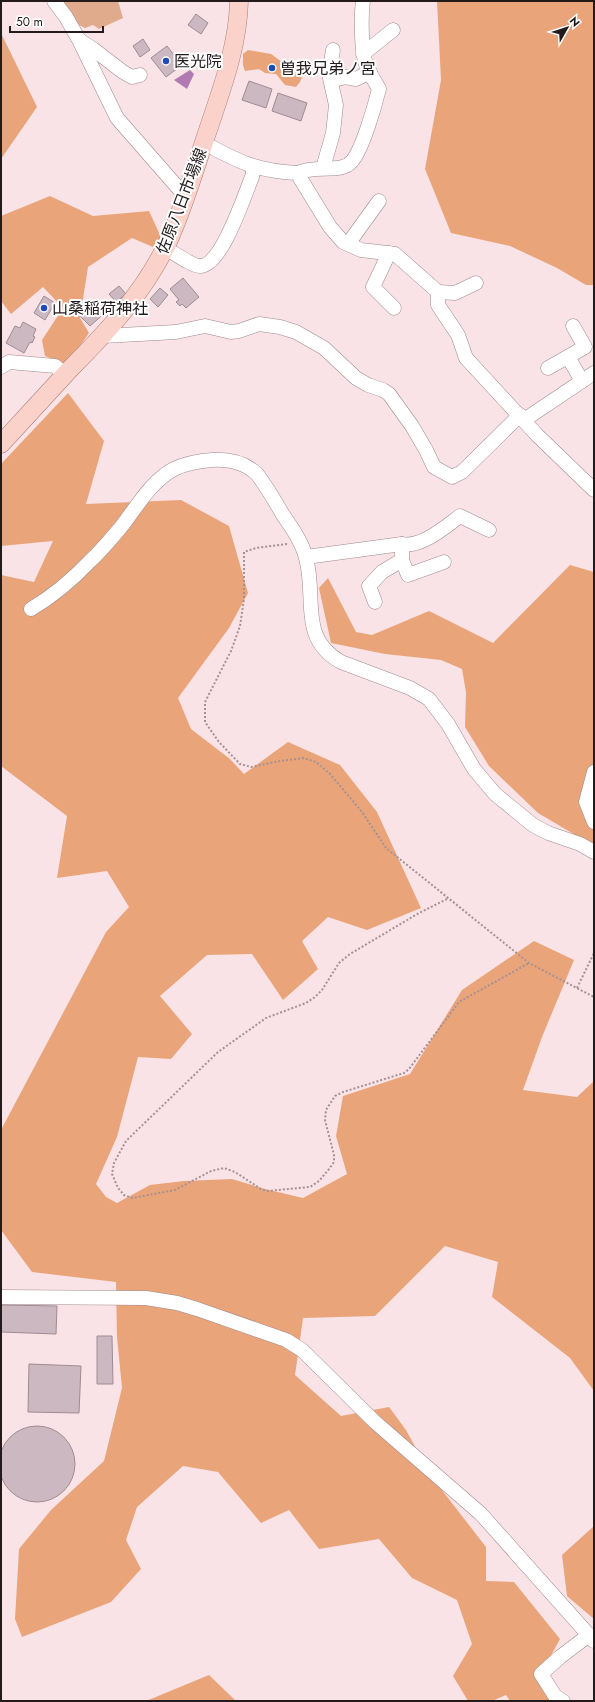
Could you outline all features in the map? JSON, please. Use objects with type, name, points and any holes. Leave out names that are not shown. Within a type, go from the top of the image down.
[{"type":"main road","name":"佐原八日市場線","points":[[1,444],[126,310],[165,248],[186,197],[232,56],[237,34],[239,1]]},
{"type":"street","points":[[54,1],[66,17],[79,40],[117,118],[186,197]]},
{"type":"street","points":[[204,143],[233,159],[254,167],[276,172],[297,173],[308,169],[338,168],[350,164],[357,154],[379,90],[365,63],[362,12],[363,1]]},
{"type":"street","points":[[364,54],[393,30]]},
{"type":"street","points":[[79,40],[123,72],[132,77],[140,76]]},
{"type":"street","points":[[323,168],[334,133],[336,105],[329,74],[333,50]]},
{"type":"street","points":[[331,81],[345,77],[356,80],[370,72]]},
{"type":"street","points":[[165,248],[198,266],[208,265],[226,241],[252,177],[254,167]]},
{"type":"street","points":[[297,173],[330,227],[343,242],[361,250],[395,254],[438,292],[455,293],[476,283]]},
{"type":"street","points":[[348,244],[380,201]]},
{"type":"street","points":[[384,305],[373,287],[390,253]]},
{"type":"street","points":[[438,292],[438,305],[458,335],[466,358],[537,436],[594,490]]},
{"type":"street","points":[[103,336],[176,332],[205,326],[231,332],[239,332],[259,324],[280,327],[296,332],[324,348],[356,378],[389,394],[412,426],[434,467],[452,477],[462,472],[522,418],[594,373]]},
{"type":"street","points":[[548,368],[585,346],[574,326]]},
{"type":"street","points":[[568,356],[582,381]]},
{"type":"street","points":[[1,368],[9,362],[55,366],[66,375]]},
{"type":"street","points":[[31,609],[52,596],[90,562],[154,486],[172,470],[184,464],[214,460],[239,462],[250,467],[261,480],[300,542],[306,558],[315,636],[322,648],[330,656],[341,662],[421,693],[429,699],[445,719],[474,769],[496,794],[532,825],[548,833],[580,844],[594,852]]},
{"type":"street","points":[[306,558],[402,544],[410,546],[436,534],[460,516],[489,530]]},
{"type":"street","points":[[402,544],[402,560],[408,575],[444,562]]},
{"type":"street","points":[[375,602],[369,586],[382,572],[402,560]]},
{"type":"street","points":[[594,772],[586,802],[594,822]]},
{"type":"street","points":[[1,1297],[146,1298],[177,1303],[286,1340],[302,1350],[375,1422],[481,1514],[592,1638],[560,1657],[541,1674],[555,1696],[563,1701]]},
{"type":"path","points":[[300,542],[256,548],[244,552],[244,599],[240,626],[231,651],[205,702],[205,722],[219,742],[240,764],[251,766],[303,758],[316,762],[330,774],[362,812],[386,848],[447,899],[529,963],[594,997]]},
{"type":"path","points":[[447,899],[419,913],[350,954],[339,963],[322,990],[315,998],[306,1003],[266,1018],[218,1052],[126,1141],[114,1162],[112,1174],[121,1191],[132,1198],[175,1190],[211,1171],[224,1168],[235,1172],[261,1189],[267,1191],[310,1187],[318,1181],[334,1162],[334,1154],[325,1120],[326,1110],[335,1096],[343,1092],[404,1073],[409,1069],[459,1002],[529,963]]},
{"type":"path","points":[[577,988],[594,953]]},
{"type":"shaded area","points":[[63,1],[118,1],[123,18],[99,29],[93,25],[85,28],[79,25]]},
{"type":"shaded area","points":[[437,1],[594,1],[594,285],[586,285],[557,268],[510,246],[451,233],[425,169],[441,80]]},
{"type":"shaded area","points":[[1,33],[37,107],[1,159]]},
{"type":"shaded area","points":[[248,50],[271,54],[302,77],[300,82],[296,87],[285,85],[276,74],[265,73],[259,69],[245,71],[243,65],[243,54]]},
{"type":"shaded area","points":[[190,70],[194,74],[187,89],[174,80]]},
{"type":"shaded area","points":[[50,196],[93,216],[149,211],[161,237],[153,247],[132,238],[88,267],[80,318],[89,333],[67,365],[45,356],[42,340],[63,308],[43,287],[11,314],[1,301],[1,216]]},
{"type":"shaded area","points":[[68,393],[104,441],[86,504],[181,500],[229,526],[248,593],[229,628],[178,698],[191,729],[230,759],[244,774],[288,742],[340,765],[377,812],[421,908],[367,930],[328,917],[302,941],[318,969],[283,1000],[252,954],[207,955],[160,996],[192,1034],[171,1059],[138,1057],[117,1137],[96,1184],[106,1197],[117,1203],[150,1185],[184,1181],[232,1179],[303,1198],[347,1174],[336,1136],[343,1096],[410,1074],[462,990],[534,941],[574,960],[542,1037],[523,1090],[577,1097],[594,1081],[594,1391],[570,1358],[492,1297],[498,1262],[445,1246],[375,1316],[303,1318],[295,1375],[341,1416],[389,1407],[406,1430],[431,1476],[486,1547],[486,1581],[514,1582],[560,1639],[541,1674],[555,1701],[510,1701],[506,1695],[492,1701],[468,1701],[453,1676],[472,1644],[457,1600],[412,1578],[379,1539],[319,1549],[289,1510],[261,1523],[218,1472],[183,1466],[137,1507],[126,1540],[141,1569],[111,1602],[22,1637],[15,1619],[19,1549],[51,1510],[104,1461],[122,1388],[117,1337],[116,1282],[32,1272],[1,1230],[2,1128],[106,932],[129,907],[107,871],[57,878],[67,816],[1,766],[1,575],[34,582],[53,541],[1,546],[1,464]]},
{"type":"shaded area","points":[[570,565],[594,572],[594,846],[538,813],[489,766],[465,727],[466,692],[462,669],[441,660],[385,654],[331,643],[319,588],[328,578],[356,632],[372,635],[429,611],[493,643]]},
{"type":"shaded area","points":[[594,1526],[594,1619],[567,1596],[562,1555]]},
{"type":"shaded area","points":[[209,1675],[236,1701],[146,1701]]},
{"type":"building","points":[[196,14],[208,23],[201,34],[188,25]]},
{"type":"building","points":[[143,39],[150,50],[140,57],[133,46]]},
{"type":"building","name":"医光院","points":[[167,46],[182,65],[166,77],[151,58]]},
{"type":"building","points":[[249,81],[272,89],[266,108],[242,100]]},
{"type":"building","points":[[278,93],[307,103],[301,121],[272,111]]},
{"type":"building","points":[[183,278],[199,297],[186,308],[182,304],[180,306],[176,302],[179,300],[170,289]]},
{"type":"building","points":[[119,286],[126,294],[116,302],[109,294]]},
{"type":"building","points":[[160,288],[168,295],[158,307],[150,299]]},
{"type":"building","name":"山桑稲荷神社","points":[[44,296],[55,303],[45,320],[34,313]]},
{"type":"building","points":[[96,302],[106,312],[90,326],[80,316]]},
{"type":"building","points":[[23,322],[36,329],[33,336],[35,337],[32,343],[30,342],[24,353],[6,343],[15,326],[20,328]]},
{"type":"building","points":[[1,1305],[57,1306],[56,1334],[1,1332]]},
{"type":"building","points":[[97,1336],[112,1336],[113,1384],[97,1384]]},
{"type":"building","points":[[29,1364],[81,1366],[79,1413],[28,1412]]},
{"type":"building","points":[[37,1426],[51,1429],[64,1437],[72,1450],[75,1464],[72,1478],[64,1491],[51,1499],[37,1502],[23,1499],[10,1491],[2,1478],[-1,1464],[2,1450],[10,1437],[23,1429]]},
{"type":"place","name":"医光院","points":[[166,61]]},
{"type":"place","name":"曽我兄弟ノ宮","points":[[272,68]]},
{"type":"place","name":"山桑稲荷神社","points":[[44,308]]}]
